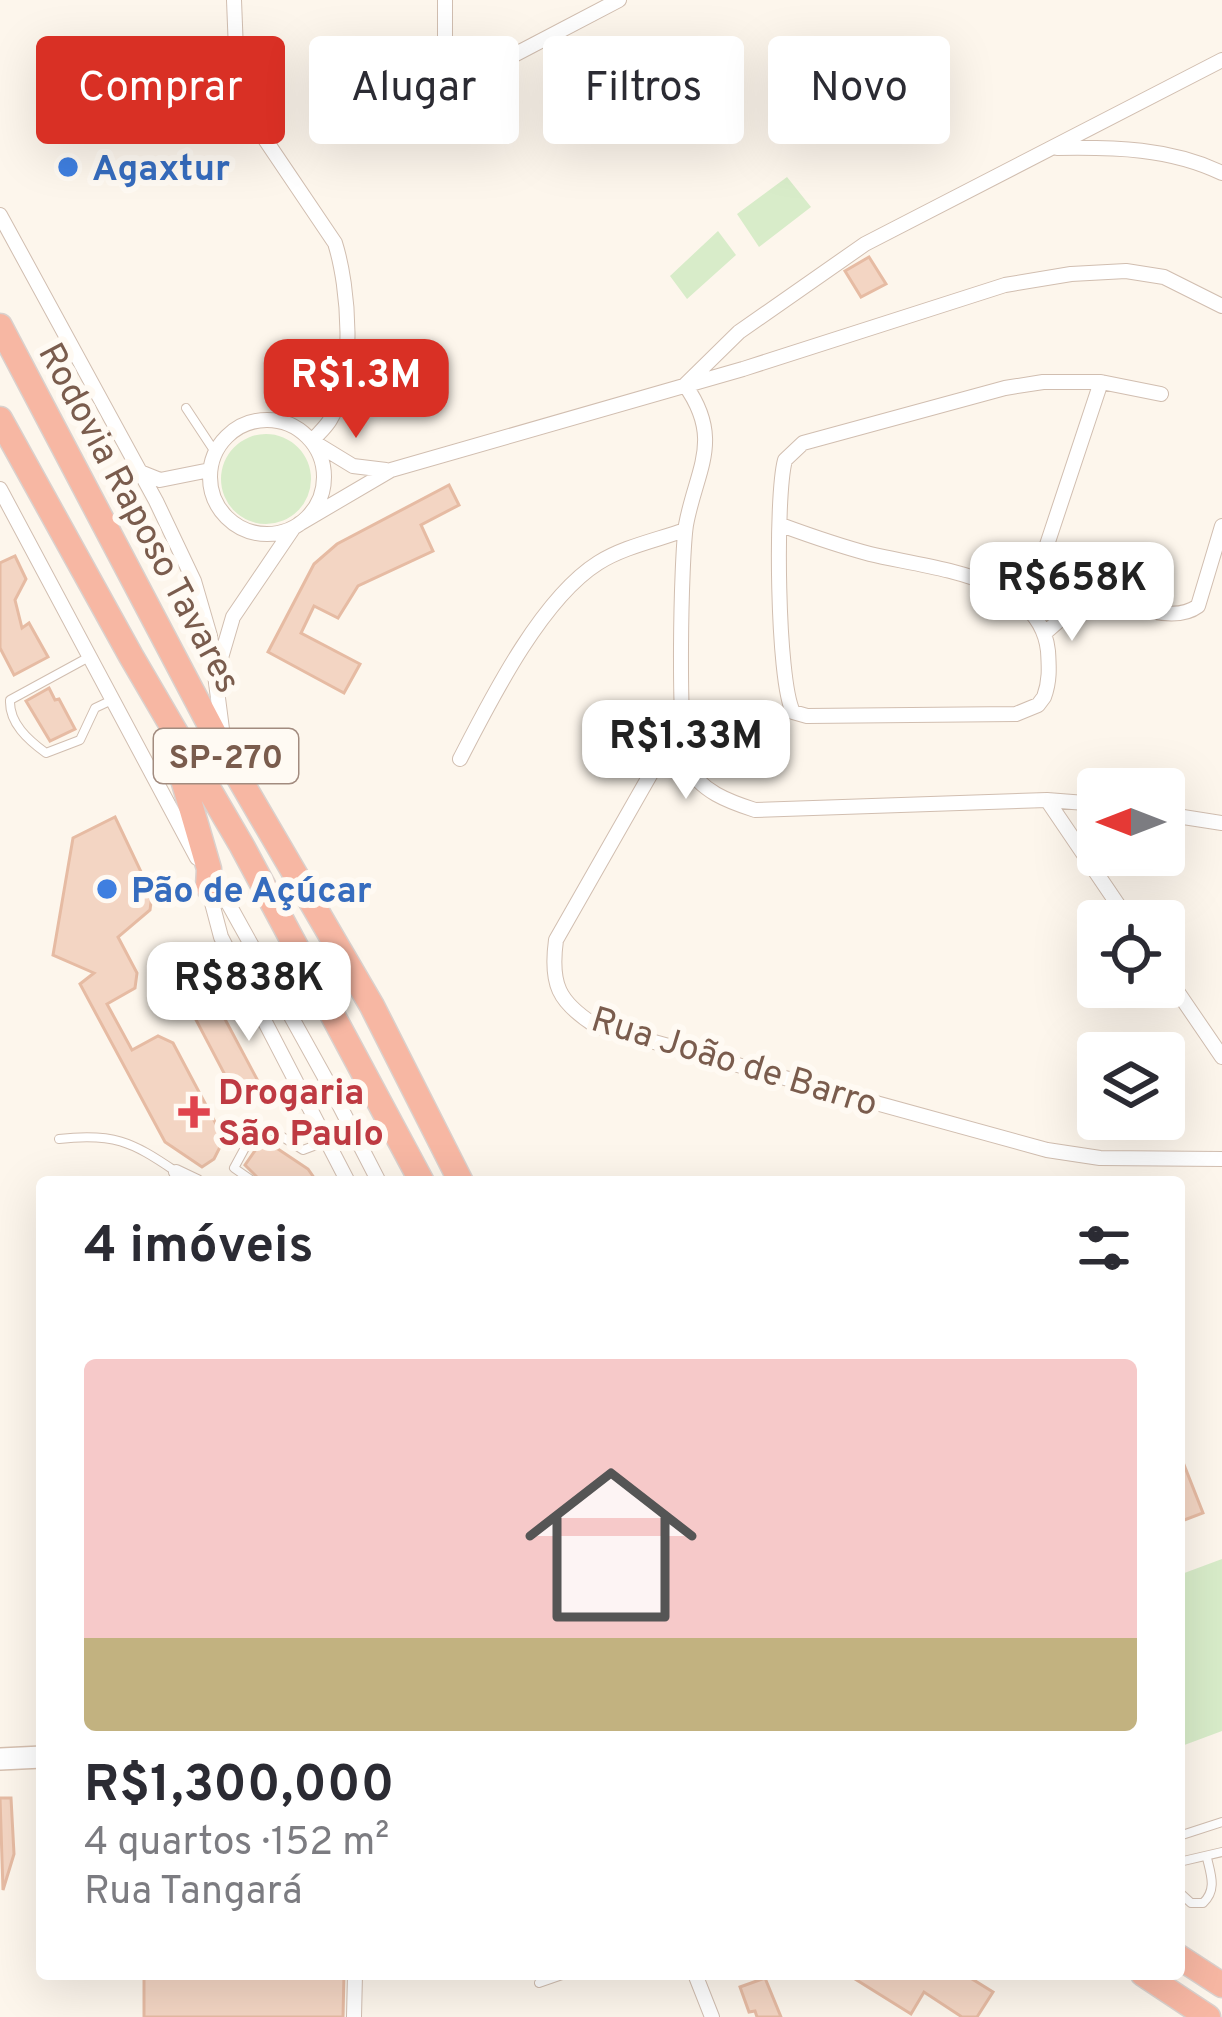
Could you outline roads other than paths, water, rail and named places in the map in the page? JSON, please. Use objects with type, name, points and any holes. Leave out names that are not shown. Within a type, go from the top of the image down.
[{"type":"highway","name":"Rodovia Raposo Tavares","points":[[0,326],[225,754],[372,1006],[458,1176]]},
{"type":"highway","name":"Rodovia Raposo Tavares","points":[[0,419],[242,846],[419,1176]]},
{"type":"highway","points":[[165,715],[208,878]]},
{"type":"highway","points":[[1185,1961],[1222,1985]]},
{"type":"highway","points":[[1152,1980],[1208,2017]]},
{"type":"main road","points":[[0,1759],[36,1757]]},
{"type":"street","points":[[234,0],[237,76],[248,114],[335,243],[342,266],[345,368],[332,418],[312,441]]},
{"type":"street","points":[[445,0],[445,41],[453,62],[476,71],[619,0]]},
{"type":"street","points":[[685,385],[740,332],[865,244],[1222,61]]},
{"type":"street","points":[[1052,148],[1124,148],[1202,163],[1222,173]]},
{"type":"street","points":[[1202,163],[1222,154]]},
{"type":"street","points":[[0,215],[194,581],[211,636],[225,754]]},
{"type":"street","points":[[391,470],[353,466],[297,428],[260,419],[226,436],[210,470],[215,500],[235,524],[264,534],[296,525],[391,470],[1005,285],[1126,271],[1164,277],[1222,306]]},
{"type":"street","points":[[781,525],[876,556],[944,567],[984,581],[1026,608],[1046,632],[1049,685],[1038,705],[1016,714],[807,716],[794,712],[784,681],[781,525],[785,460],[802,442],[1005,388],[1101,382],[1161,394]]},
{"type":"street","points":[[1026,608],[1101,382]]},
{"type":"street","points":[[685,385],[705,425],[703,474],[686,530],[682,719],[688,764],[716,794],[754,810],[1077,802]]},
{"type":"street","points":[[217,672],[233,617],[296,525],[312,511],[324,476],[312,441]]},
{"type":"street","points":[[140,472],[160,480],[210,470]]},
{"type":"street","points":[[0,489],[201,866],[328,1083],[376,1176]]},
{"type":"street","points":[[1044,562],[1094,590],[1156,612],[1191,611],[1198,605],[1222,526]]},
{"type":"street","points":[[460,759],[490,700],[574,579],[603,560],[686,530]]},
{"type":"street","points":[[1046,632],[1094,590]]},
{"type":"street","name":"Rua João de Barro","points":[[682,719],[556,940],[552,966],[559,992],[572,1010],[596,1026],[1047,1150],[1100,1158],[1222,1159]]},
{"type":"street","points":[[1047,800],[1116,900]]},
{"type":"street","points":[[1185,817],[1222,823]]},
{"type":"street","points":[[208,878],[221,937],[345,1176]]},
{"type":"street","points":[[1185,1003],[1222,1057]]},
{"type":"street","points":[[354,2017],[355,1980]]},
{"type":"street","points":[[697,1980],[712,2017]]},
{"type":"lane","points":[[186,408],[215,452]]},
{"type":"lane","points":[[90,656],[10,700],[8,707],[18,728],[46,753],[80,740],[95,709],[112,700]]},
{"type":"lane","points":[[245,1176],[234,1168],[253,1133],[270,1129],[303,1150],[328,1140]]},
{"type":"lane","points":[[59,1139],[111,1137],[149,1153],[175,1176]]},
{"type":"lane","points":[[1185,1835],[1222,1822]]},
{"type":"lane","points":[[1185,1861],[1222,1852]]},
{"type":"lane","points":[[1185,1898],[1203,1903],[1210,1897],[1213,1884],[1207,1858]]},
{"type":"lane","points":[[539,1983],[548,1980]]},
{"type":"place","name":"Agaxtur","points":[[68,167]]},
{"type":"place","name":"Pão de Açúcar","points":[[107,889]]},
{"type":"place","name":"Drogaria São Paulo","points":[[194,1112]]}]
